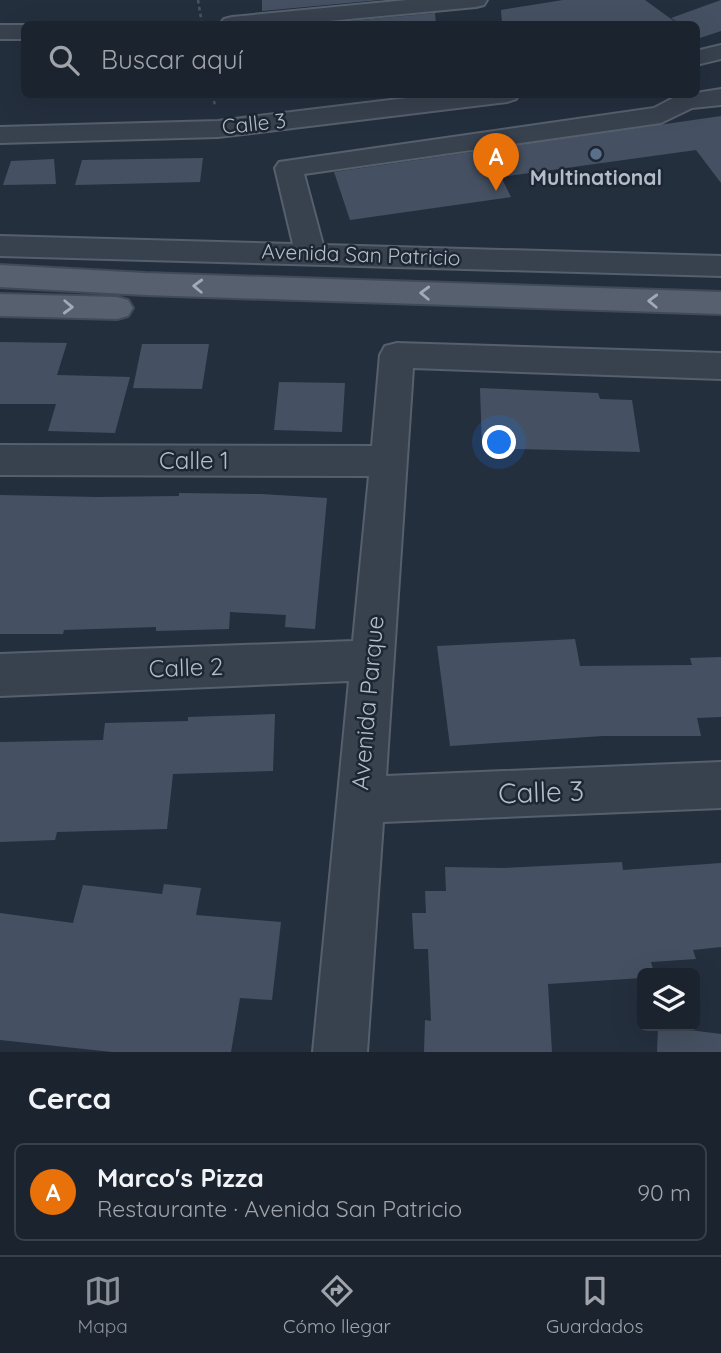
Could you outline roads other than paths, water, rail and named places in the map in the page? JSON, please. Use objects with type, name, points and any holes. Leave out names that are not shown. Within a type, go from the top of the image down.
[{"type":"main road","points":[[0,276],[145,284],[721,303]]},
{"type":"main road","points":[[0,305],[721,329]]},
{"type":"street","points":[[262,21],[476,0]]},
{"type":"street","points":[[0,33],[21,32]]},
{"type":"street","points":[[700,57],[721,52]]},
{"type":"street","points":[[310,253],[289,168],[661,115],[686,101],[721,97]]},
{"type":"street","name":"Calle 3","points":[[0,135],[218,129],[474,98]]},
{"type":"street","name":"Avenida San Patricio","points":[[0,246],[721,266]]},
{"type":"street","name":"Avenida Parque","points":[[340,1052],[397,355],[721,366]]},
{"type":"street","name":"Calle 1","points":[[0,460],[388,461]]},
{"type":"street","name":"Calle 2","points":[[0,675],[371,660]]},
{"type":"street","name":"Calle 3","points":[[360,800],[721,785]]},
{"type":"place","name":"Multinational","points":[[596,154]]},
{"type":"place","name":"Marco's Pizza","points":[[496,191]]}]
